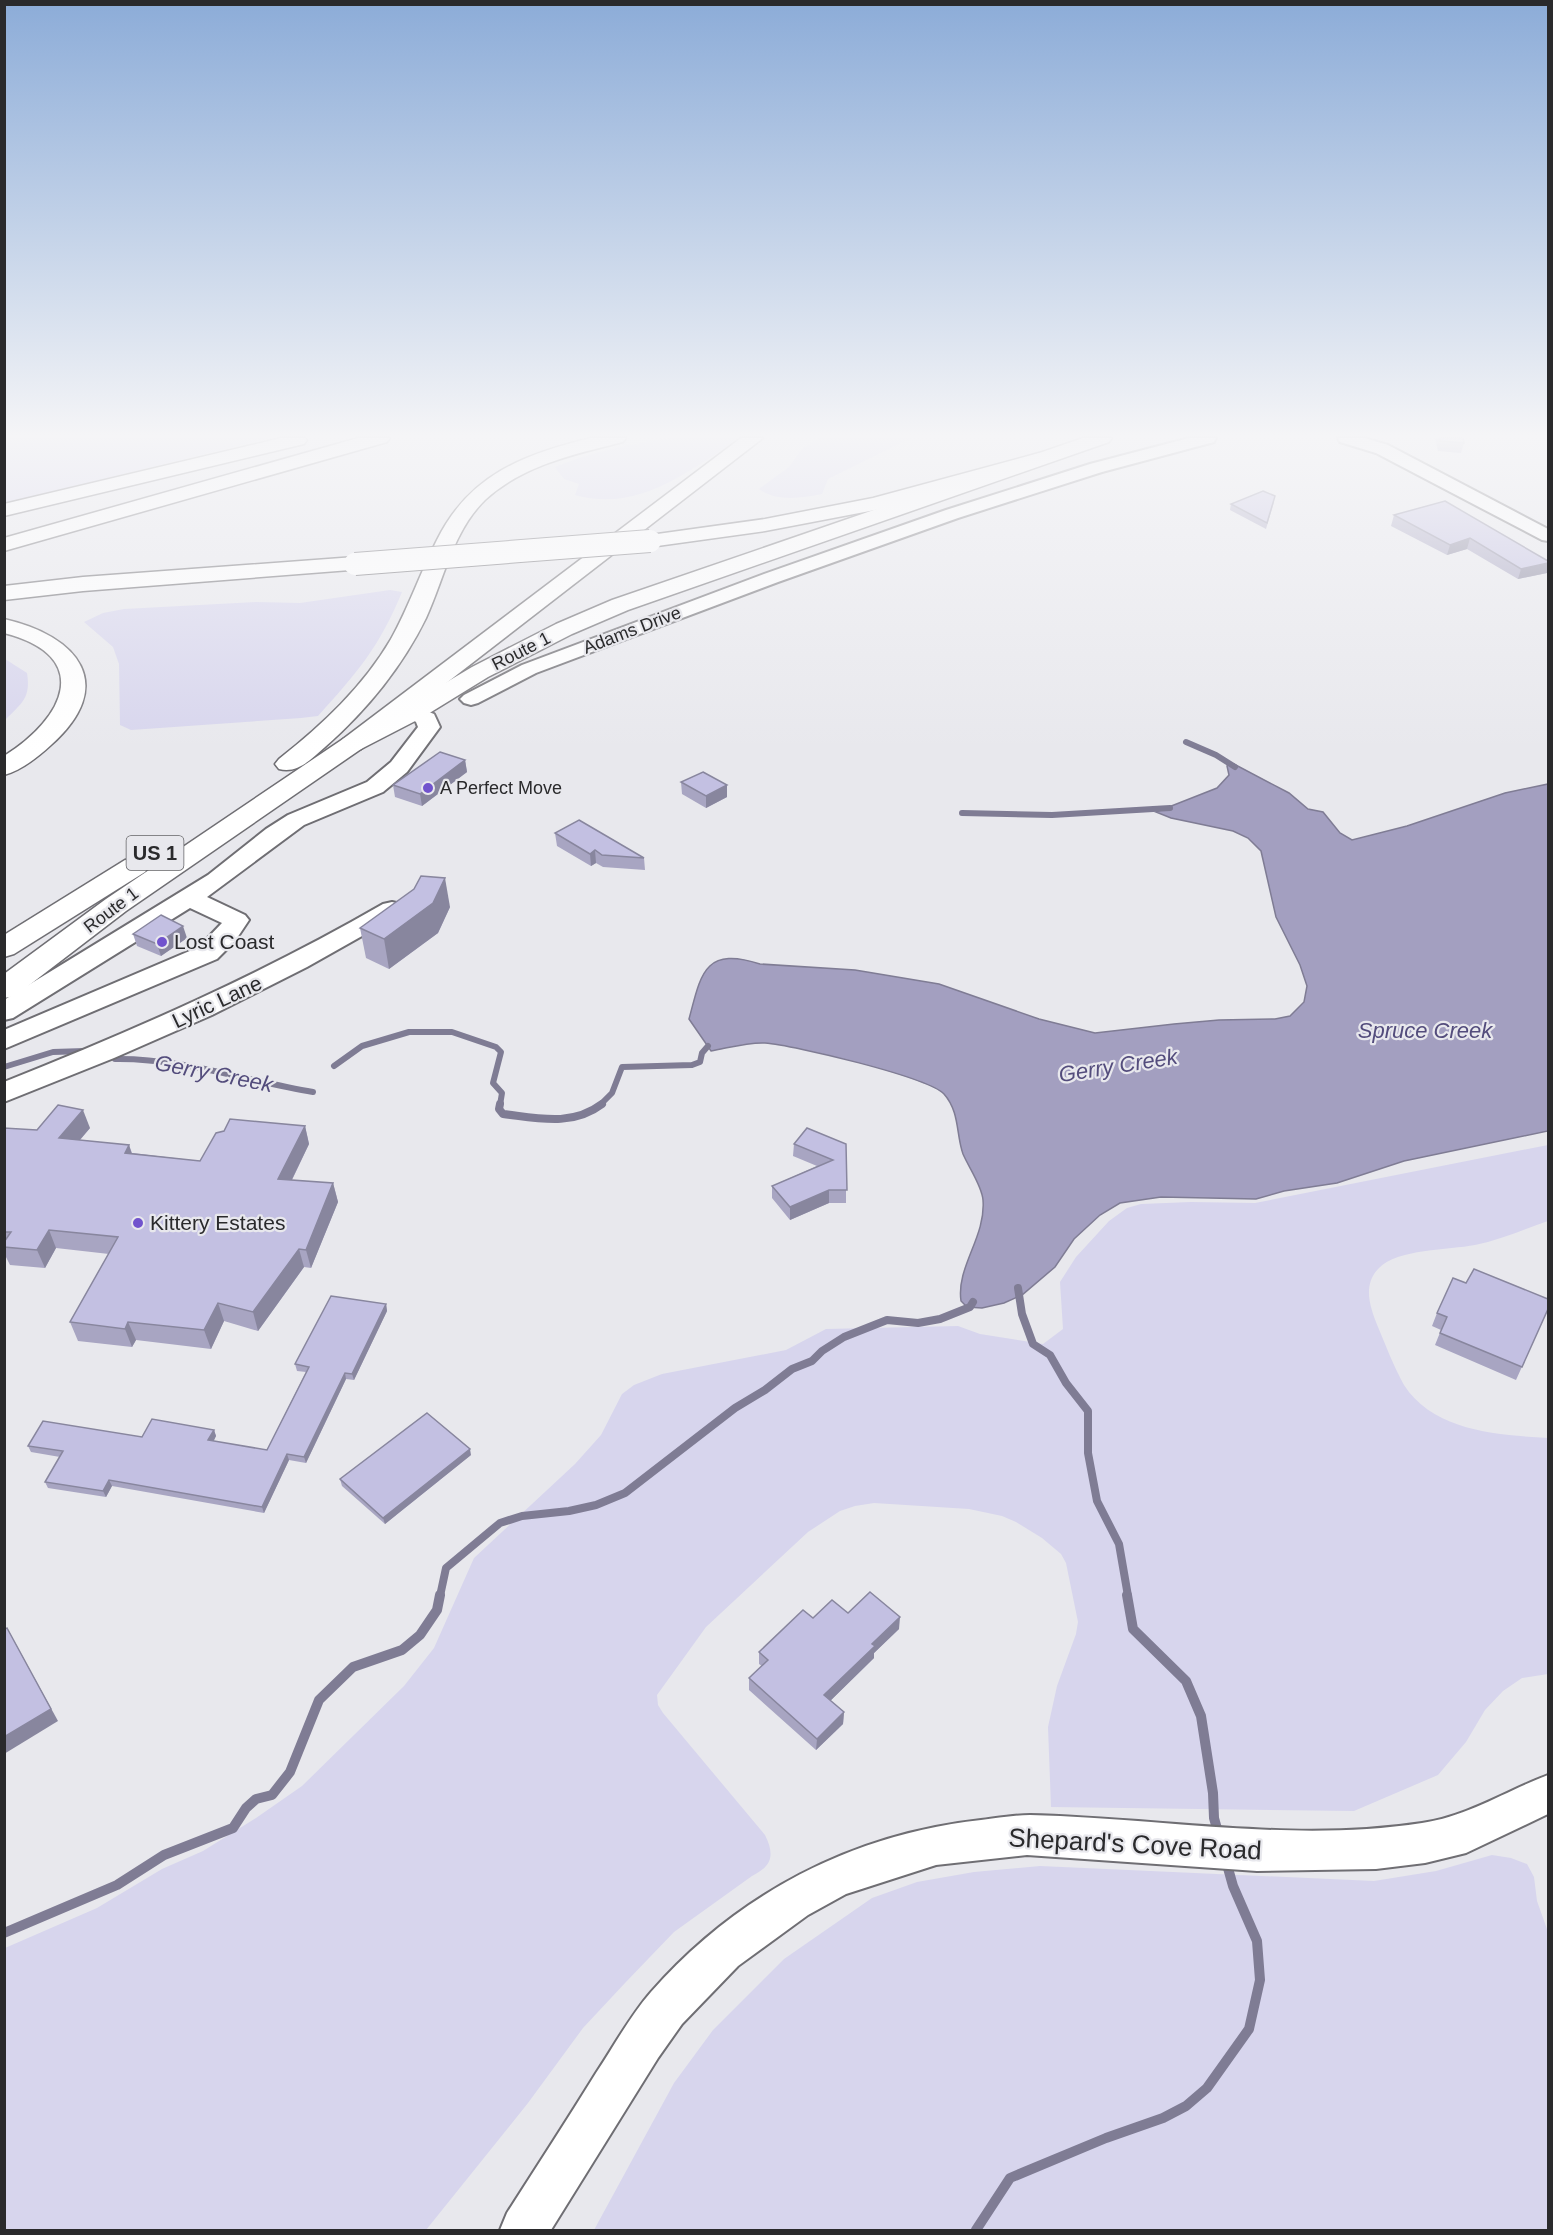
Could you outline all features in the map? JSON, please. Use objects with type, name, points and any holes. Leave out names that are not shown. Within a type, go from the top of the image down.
[{"type":"main road","name":"Route 1","points":[[4,948],[279,771],[324,735],[368,691],[392,656],[414,620],[447,542]]},
{"type":"main road","points":[[351,744],[616,542]]},
{"type":"main road","points":[[4,593],[83,584],[633,542]]},
{"type":"main road","name":"Route 1","points":[[4,988],[116,905],[351,744],[414,712],[480,672],[564,628],[620,605],[800,542]]},
{"type":"main road","points":[[4,626],[38,637],[54,648],[68,662],[75,684],[70,704],[55,727],[31,750],[4,767]]},
{"type":"main road","points":[[4,971],[116,905]]},
{"type":"street","name":"Adams Drive","points":[[471,699],[529,669],[872,542]]},
{"type":"street","points":[[4,1012],[217,880],[274,834],[296,820],[375,787],[399,767],[429,728],[426,719],[414,712]]},
{"type":"street","points":[[4,1040],[208,953],[226,936],[236,920],[189,898]]},
{"type":"street","name":"Lyric Lane","points":[[4,1093],[166,1027],[275,976],[338,942],[410,898]]},
{"type":"street","name":"Shepard's Cove Road","points":[[524,2230],[642,2042],[666,2008],[723,1951],[793,1900],[832,1879],[867,1865],[936,1845],[983,1838],[1027,1836],[1257,1851],[1376,1849],[1466,1833],[1548,1794]]},
{"type":"shaded area","points":[[390,590],[402,592],[376,644],[318,716],[301,718],[131,730],[120,725],[119,664],[113,647],[84,622],[103,613],[124,609],[256,602],[300,603]]},
{"type":"shaded area","points":[[5,659],[27,673],[28,688],[24,700],[5,720]]},
{"type":"shaded area","points":[[1548,1145],[1548,1221],[1484,1243],[1398,1257],[1379,1268],[1369,1289],[1372,1312],[1390,1356],[1404,1385],[1417,1401],[1432,1413],[1469,1428],[1509,1435],[1548,1438],[1548,1674],[1522,1678],[1503,1691],[1485,1710],[1466,1742],[1438,1775],[1354,1811],[1051,1807],[1048,1727],[1057,1686],[1076,1634],[1078,1622],[1066,1563],[1061,1554],[1042,1538],[1002,1516],[969,1509],[874,1503],[855,1506],[840,1511],[808,1532],[706,1627],[657,1695],[658,1705],[663,1713],[765,1835],[771,1854],[768,1864],[674,1932],[625,1983],[583,2028],[528,2103],[426,2230],[5,2230],[5,1948],[97,1908],[162,1869],[203,1851],[302,1786],[404,1686],[434,1648],[474,1558],[575,1464],[601,1435],[622,1394],[634,1385],[662,1374],[786,1350],[826,1329],[958,1326],[980,1334],[1043,1344],[1063,1329],[1060,1282],[1076,1257],[1109,1221],[1127,1208],[1141,1204],[1191,1202],[1255,1203]]},
{"type":"shaded area","points":[[1492,1855],[1511,1858],[1527,1864],[1534,1877],[1537,1901],[1548,1932],[1548,2230],[594,2230],[674,2083],[713,2030],[784,1959],[872,1898],[917,1882],[974,1872],[1040,1866],[1374,1881],[1436,1871]]},
{"type":"water","name":"Spruce Creek","points":[[1234,764],[1289,793],[1308,809],[1323,812],[1340,833],[1352,840],[1407,826],[1505,793],[1548,784],[1548,1131],[1404,1161],[1337,1183],[1284,1191],[1256,1199],[1161,1197],[1120,1203],[1100,1215],[1074,1239],[1055,1267],[1022,1295],[1004,1303],[982,1308],[967,1307],[961,1301],[961,1288],[980,1227],[983,1200],[978,1183],[963,1154],[953,1108],[944,1094],[933,1087],[888,1071],[780,1045],[752,1043],[711,1051],[689,1019],[702,977],[716,962],[727,959],[741,959],[760,964],[855,970],[939,984],[1039,1019],[1095,1033],[1219,1020],[1275,1019],[1290,1016],[1304,1002],[1307,986],[1300,965],[1276,917],[1261,851],[1248,838],[1233,831],[1171,818],[1156,812],[1217,788],[1229,775],[1227,766]]},
{"type":"building","points":[[1477,542],[1516,542],[1548,561],[1548,563],[1521,569]]},
{"type":"building","points":[[440,752],[465,760],[420,794],[393,785]]},
{"type":"building","points":[[703,772],[727,785],[706,796],[681,782]]},
{"type":"building","points":[[579,820],[644,858],[602,855],[595,850],[590,854],[555,833]]},
{"type":"building","points":[[421,876],[445,878],[433,903],[384,939],[360,928],[414,889]]},
{"type":"building","points":[[161,915],[183,926],[157,944],[133,934]]},
{"type":"building","name":"Kittery Estates","points":[[58,1105],[83,1110],[59,1138],[129,1145],[125,1153],[200,1161],[216,1133],[224,1131],[230,1119],[305,1126],[278,1179],[333,1183],[306,1250],[299,1249],[253,1312],[218,1303],[204,1330],[128,1322],[125,1329],[70,1322],[118,1237],[49,1230],[37,1250],[4,1247],[4,1242],[11,1232],[4,1232],[4,1128],[37,1130]]},
{"type":"building","points":[[807,1128],[846,1144],[847,1190],[829,1190],[790,1207],[772,1186],[833,1160],[794,1144]]},
{"type":"building","points":[[1474,1269],[1548,1299],[1548,1309],[1522,1367],[1440,1333],[1447,1317],[1437,1313],[1453,1278],[1466,1283]]},
{"type":"building","points":[[331,1296],[386,1304],[352,1374],[345,1373],[304,1457],[287,1454],[262,1507],[109,1480],[103,1491],[45,1482],[63,1451],[28,1446],[43,1421],[142,1437],[152,1419],[214,1430],[208,1440],[267,1450],[309,1367],[295,1364]]},
{"type":"building","points":[[427,1413],[470,1449],[383,1518],[340,1479]]},
{"type":"building","points":[[870,1592],[900,1617],[872,1644],[875,1646],[824,1695],[844,1712],[817,1739],[749,1678],[768,1660],[759,1652],[803,1610],[813,1618],[832,1600],[848,1613]]},
{"type":"building","points":[[7,1628],[51,1709],[4,1737],[4,1630]]},
{"type":"waterway","points":[[1186,742],[1216,755],[1235,767]]},
{"type":"waterway","points":[[962,813],[1052,815],[1170,808]]},
{"type":"waterway","name":"Gerry Creek","points":[[334,1066],[362,1046],[409,1032],[452,1032],[496,1047],[501,1052],[493,1083],[502,1093],[500,1105]]},
{"type":"waterway","name":"Gerry Creek","points":[[600,1105],[612,1093],[622,1067],[692,1065],[700,1062],[702,1053],[708,1046]]},
{"type":"waterway","name":"Gerry Creek","points":[[4,1067],[53,1052],[85,1051]]},
{"type":"waterway","name":"Gerry Creek","points":[[115,1059],[190,1066],[313,1092]]},
{"type":"waterway","name":"Gerry Creek","points":[[500,1104],[499,1109],[503,1114],[541,1119],[579,1116],[602,1104]]},
{"type":"waterway","points":[[1018,1288],[1022,1314],[1033,1344],[1050,1355],[1066,1383],[1088,1411],[1088,1453],[1097,1501],[1119,1544],[1128,1596]]},
{"type":"waterway","points":[[440,1596],[446,1568],[500,1523],[522,1516],[569,1511],[596,1505],[625,1493],[735,1408],[765,1390],[792,1369],[812,1361],[822,1351],[844,1337],[887,1320],[918,1323],[940,1319],[970,1307],[973,1302]]},
{"type":"waterway","points":[[4,1933],[117,1885],[164,1855],[233,1828],[246,1808],[256,1799],[272,1795],[290,1772],[319,1700],[353,1667],[402,1650],[420,1635],[437,1610],[440,1595]]},
{"type":"waterway","points":[[1127,1595],[1133,1629],[1186,1681],[1201,1716],[1213,1793],[1214,1818],[1219,1836]]},
{"type":"waterway","points":[[976,2230],[1010,2178],[1106,2138],[1163,2118],[1186,2106],[1207,2088],[1249,2029],[1260,1980],[1257,1941],[1233,1886],[1226,1861]]},
{"type":"place","name":"A Perfect Move","points":[[428,788]]},
{"type":"place","name":"Lost Coast","points":[[162,942]]},
{"type":"place","name":"Kittery Estates","points":[[138,1223]]}]
